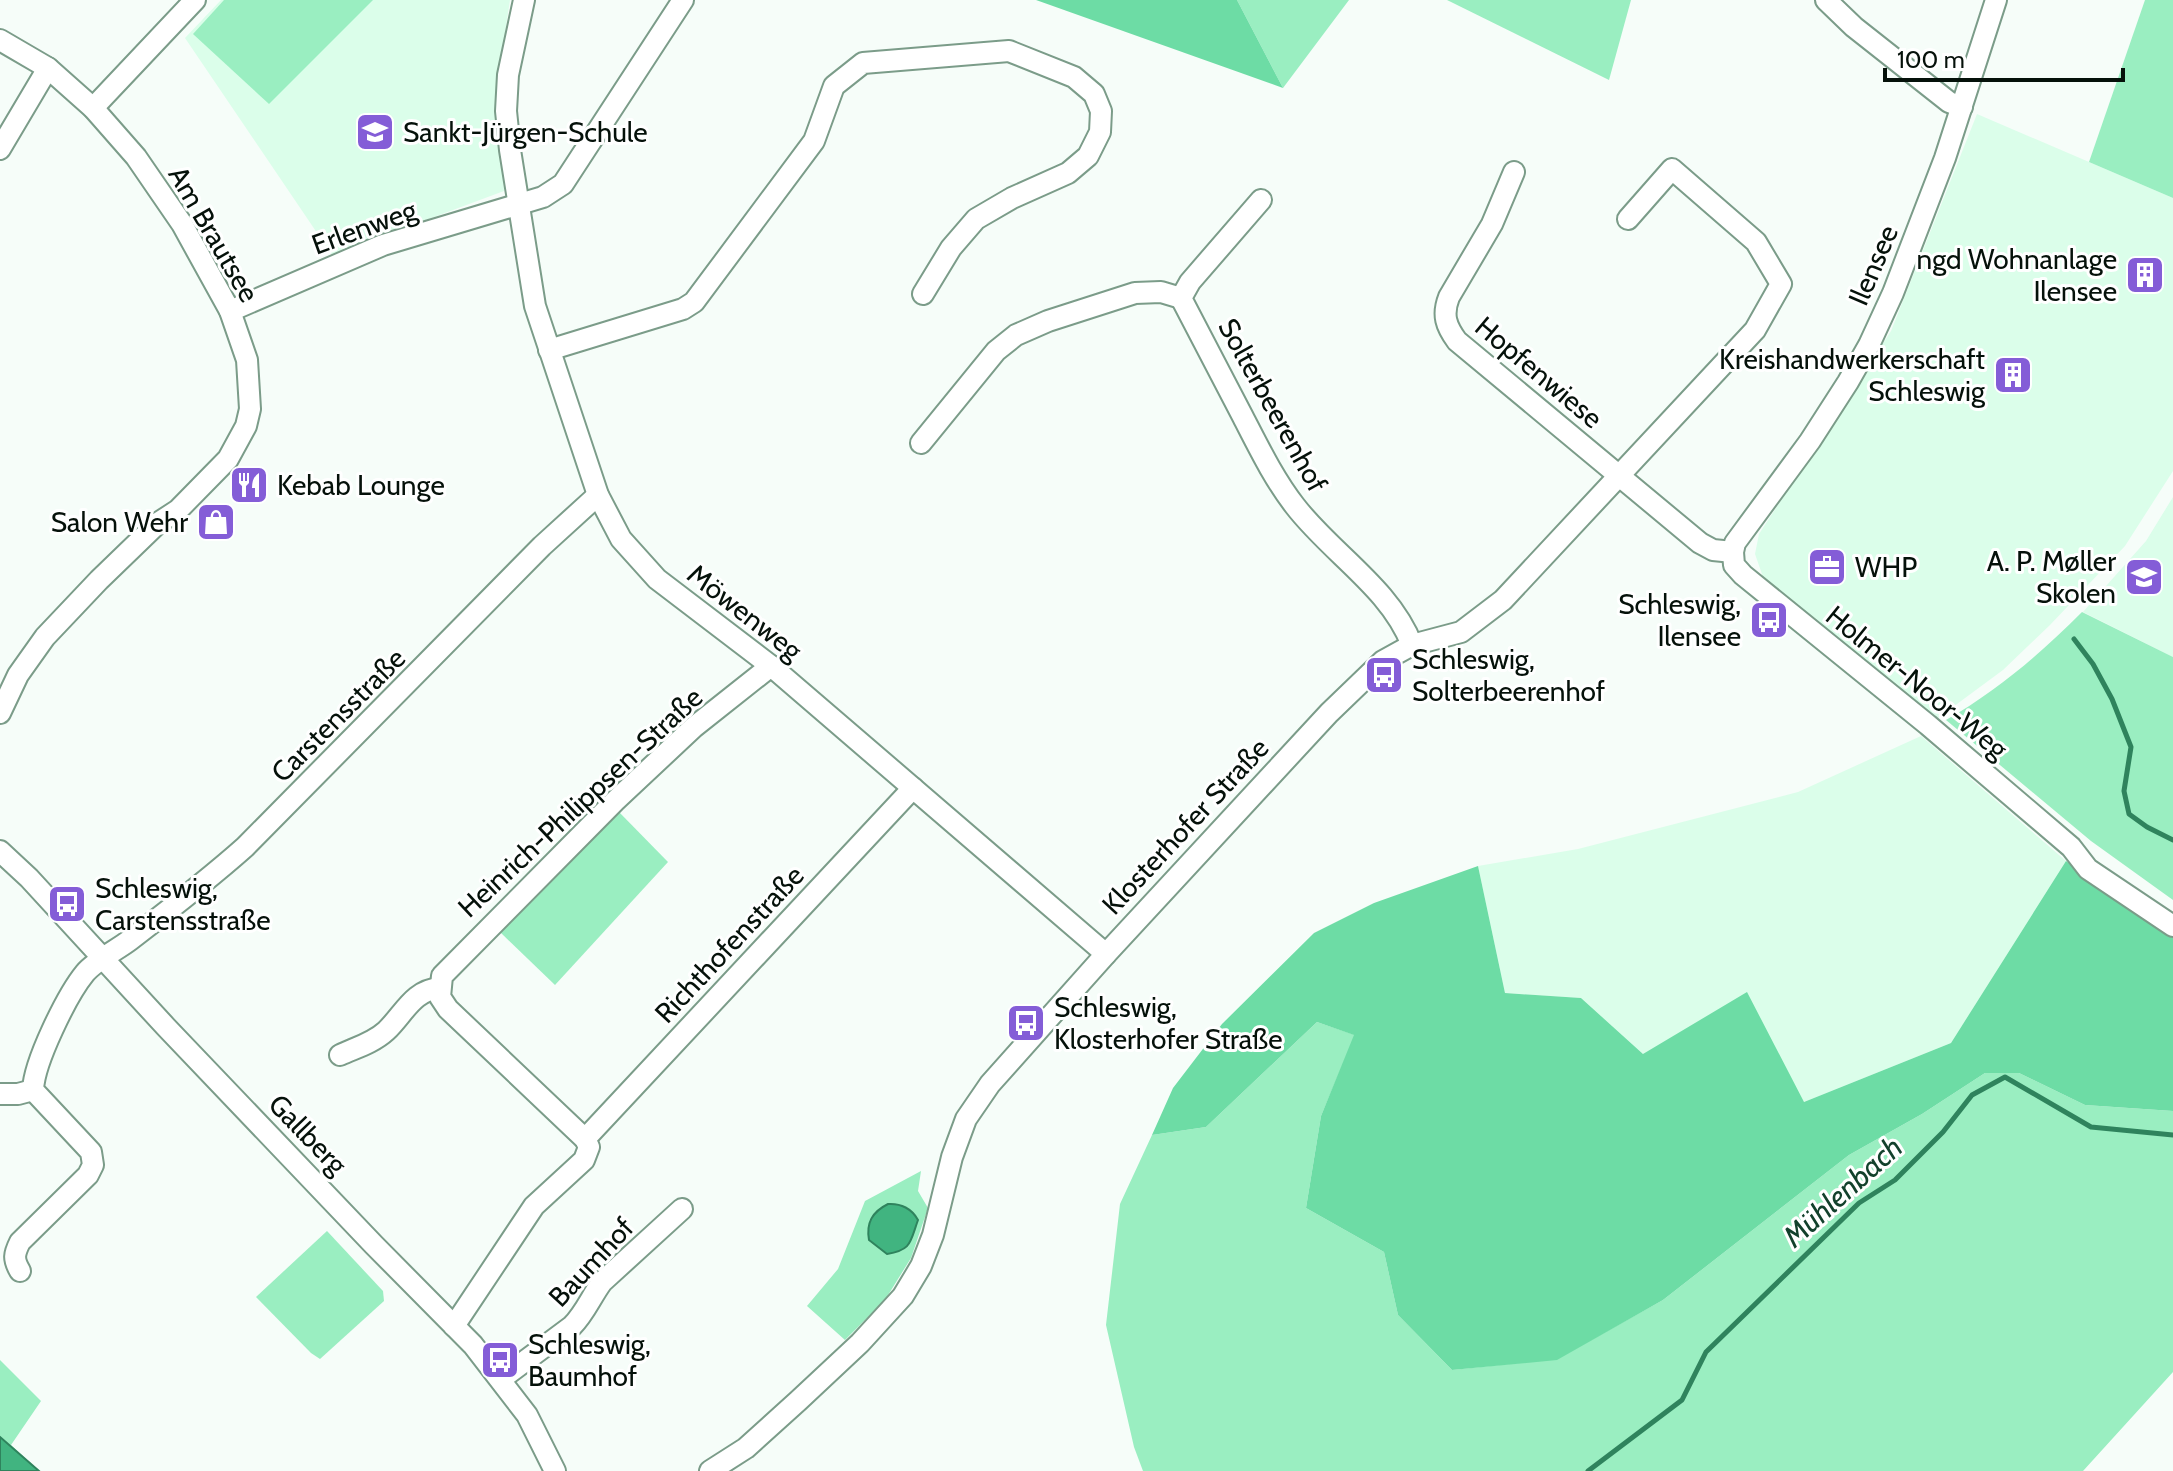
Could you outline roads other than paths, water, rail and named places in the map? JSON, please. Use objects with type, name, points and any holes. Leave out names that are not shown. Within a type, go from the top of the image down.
[{"type":"street","points":[[93,108],[195,0]]},
{"type":"street","name":"Möwenweg","points":[[524,0],[508,75],[506,111],[535,306],[598,495],[621,539],[657,579],[771,666],[1106,954]]},
{"type":"street","name":"Erlenweg","points":[[230,311],[383,245],[543,197],[563,184],[683,0]]},
{"type":"street","points":[[1826,0],[1949,102],[1962,107]]},
{"type":"street","name":"Ilensee","points":[[1733,552],[1741,531],[1810,441],[1861,361],[1923,217],[1996,0]]},
{"type":"street","name":"Am Brautsee","points":[[0,40],[48,68],[93,108],[136,157],[182,224],[230,311],[247,360],[250,409],[237,446],[186,502],[158,523],[45,637],[18,675],[0,713]]},
{"type":"street","points":[[549,350],[683,309],[694,302],[814,141],[834,86],[863,63],[1009,51],[1074,77],[1094,94],[1101,111],[1100,132],[1088,156],[1068,173],[1012,198],[976,219],[951,248],[923,294]]},
{"type":"street","points":[[0,149],[48,68]]},
{"type":"street","name":"Klosterhofer Straße","points":[[710,1471],[746,1448],[786,1412],[860,1343],[903,1296],[921,1266],[933,1235],[952,1157],[966,1119],[990,1084],[1106,954],[1329,713],[1383,661],[1412,645],[1461,632],[1503,600],[1755,330],[1781,284],[1756,242],[1672,169],[1628,219]]},
{"type":"street","name":"Hopfenwiese","points":[[1514,172],[1492,224],[1449,297],[1444,311],[1447,327],[1457,341],[1620,476]]},
{"type":"street","points":[[921,443],[996,351],[1016,335],[1048,321],[1135,293],[1161,292],[1181,298],[1190,282],[1261,200]]},
{"type":"street","name":"Solterbeerenhof","points":[[1181,298],[1273,475],[1328,544],[1392,606],[1404,624],[1412,645]]},
{"type":"street","points":[[1620,476],[1707,548],[1733,552]]},
{"type":"street","name":"Carstensstraße","points":[[33,1090],[33,1078],[40,1061],[69,999],[87,970],[205,883],[245,847],[542,546],[598,495]]},
{"type":"street","name":"Holmer-Noor-Weg","points":[[1733,552],[1734,565],[1743,575],[1928,725],[2071,847],[2088,869],[2173,926]]},
{"type":"street","name":"Heinrich-Philippsen-Straße","points":[[340,1055],[385,1032],[418,995],[428,989],[440,988],[442,976],[451,964],[615,801],[694,727],[771,666]]},
{"type":"street","name":"Richthofenstraße","points":[[585,1139],[913,788]]},
{"type":"street","name":"Holmer-Noor-Weg","points":[[2071,847],[2103,862],[2173,911]]},
{"type":"street","name":"Gallberg","points":[[0,851],[454,1326],[501,1379],[527,1415],[555,1471]]},
{"type":"street","points":[[440,988],[440,997],[448,1009],[585,1139],[589,1147],[584,1160],[534,1206],[454,1326]]},
{"type":"street","points":[[0,1094],[33,1090],[91,1152],[93,1165],[88,1175],[20,1242],[14,1261],[20,1271]]},
{"type":"street","name":"Baumhof","points":[[501,1379],[583,1316],[602,1282],[682,1209]]},
{"type":"waterway","points":[[2074,639],[2093,664],[2112,699],[2131,747],[2124,791],[2129,814],[2173,840]]},
{"type":"waterway","name":"Mühlenbach","points":[[1588,1471],[1682,1400],[1706,1352],[1859,1203],[1895,1180],[1943,1132],[1972,1095],[2005,1077],[2091,1127],[2173,1135]]},
{"type":"place","name":"Sankt-Jürgen-Schule","points":[[375,132]]},
{"type":"place","name":"ngd Wohnanlage Ilensee","points":[[2145,275]]},
{"type":"place","name":"Kreishandwerkerschaft Schleswig","points":[[2013,375]]},
{"type":"place","name":"Kebab Lounge","points":[[249,485]]},
{"type":"place","name":"Salon Wehr","points":[[216,522]]},
{"type":"place","name":"WHP","points":[[1827,567]]},
{"type":"place","name":"A. P. Møller Skolen","points":[[2144,577]]},
{"type":"place","name":"Schleswig, Ilensee","points":[[1769,620]]},
{"type":"place","name":"Schleswig, Solterbeerenhof","points":[[1384,675]]},
{"type":"place","name":"Schleswig, Carstensstraße","points":[[67,904]]},
{"type":"place","name":"Schleswig, Klosterhofer Straße","points":[[1026,1023]]},
{"type":"place","name":"Schleswig, Baumhof","points":[[500,1360]]}]
